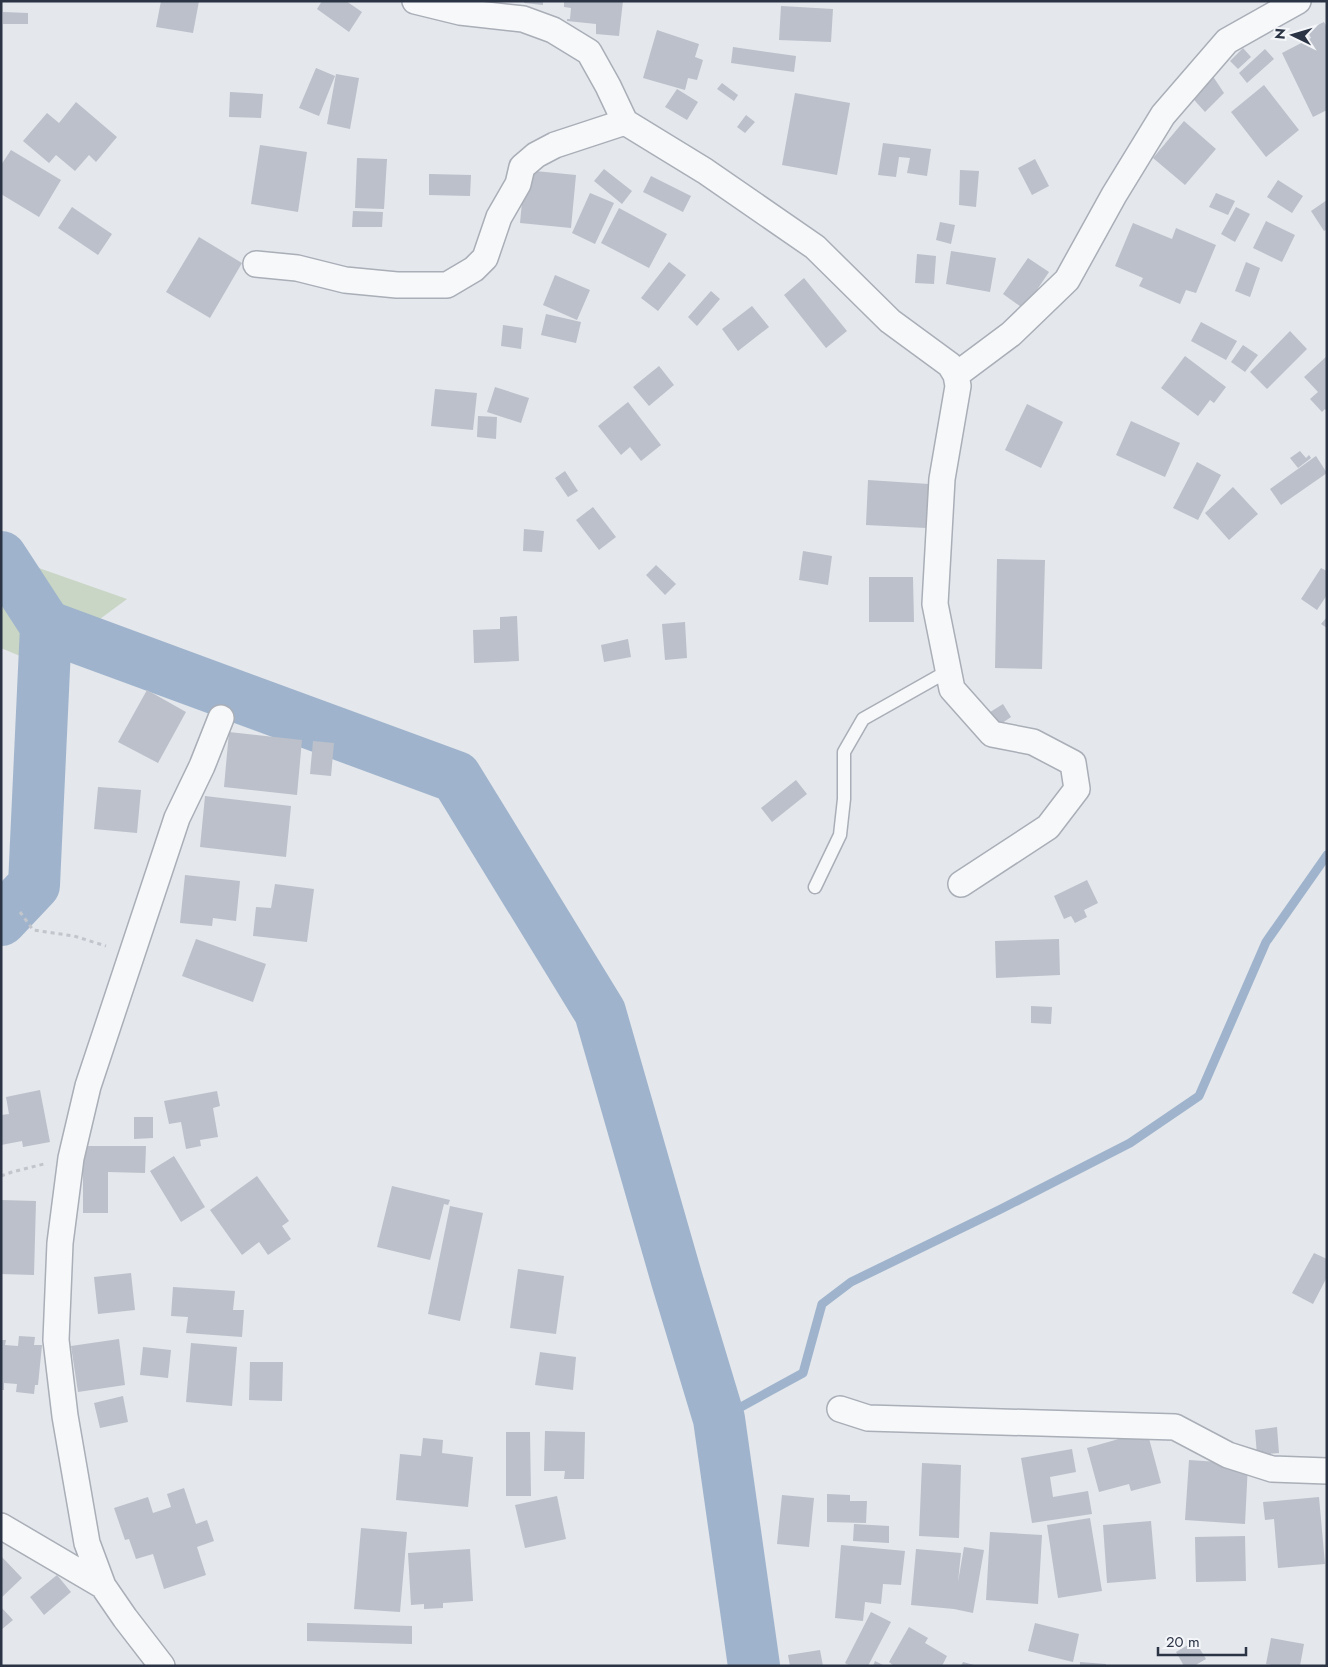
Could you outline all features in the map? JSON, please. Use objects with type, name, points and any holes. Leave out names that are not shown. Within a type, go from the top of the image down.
[{"type":"street","points":[[415,1],[460,12],[523,19],[553,30],[589,52],[625,122],[705,171],[814,247],[890,321],[950,365],[956,375],[958,386],[942,479],[935,604],[952,688],[992,734],[1033,742],[1073,763],[1077,789],[1048,827],[961,884]]},
{"type":"street","points":[[956,375],[1011,334],[1067,280],[1114,195],[1163,115],[1227,41],[1298,1]]},
{"type":"street","points":[[256,264],[297,268],[345,280],[397,285],[447,285],[474,269],[485,258],[499,217],[518,184],[522,167],[554,145],[625,122]]},
{"type":"street","points":[[162,1666],[103,1586],[87,1544],[65,1416],[56,1340],[60,1243],[71,1158],[88,1086],[177,818],[202,766],[221,718]]},
{"type":"street","points":[[840,1410],[868,1418],[1175,1427],[1228,1455],[1272,1468],[1327,1471]]},
{"type":"street","points":[[1,1526],[103,1586]]},
{"type":"lane","points":[[815,887],[840,835],[844,799],[844,752],[863,719],[948,671]]},
{"type":"path","points":[[20,912],[33,930],[74,936],[133,955]]},
{"type":"path","points":[[1,1176],[71,1158]]},
{"type":"green space","points":[[1,536],[16,560],[127,599],[39,664],[1,648]]},
{"type":"building","points":[[161,1],[199,1],[193,33],[156,27]]},
{"type":"building","points":[[322,1],[346,1],[362,12],[349,32],[317,9]]},
{"type":"building","points":[[524,1],[543,1],[543,5],[524,3]]},
{"type":"building","points":[[564,1],[623,1],[619,36],[596,34],[596,24],[567,21],[567,19],[570,19],[571,8],[564,7]]},
{"type":"building","points":[[781,6],[833,9],[831,42],[779,40]]},
{"type":"building","points":[[3,12],[28,13],[28,24],[3,24]]},
{"type":"building","points":[[1324,22],[1327,27],[1327,110],[1313,117],[1282,53],[1311,38],[1307,30]]},
{"type":"building","points":[[657,30],[699,44],[695,57],[703,60],[697,80],[688,78],[685,90],[643,78]]},
{"type":"building","points":[[733,47],[796,56],[794,72],[731,63]]},
{"type":"building","points":[[1243,48],[1251,57],[1238,69],[1230,61]]},
{"type":"building","points":[[1265,49],[1274,59],[1247,83],[1239,73]]},
{"type":"building","points":[[316,68],[335,76],[319,116],[299,108]]},
{"type":"building","points":[[1210,72],[1224,93],[1205,112],[1188,93]]},
{"type":"building","points":[[336,74],[359,78],[350,129],[327,124]]},
{"type":"building","points":[[722,83],[738,95],[734,101],[717,89]]},
{"type":"building","points":[[1264,85],[1299,130],[1266,157],[1231,112]]},
{"type":"building","points":[[677,89],[698,102],[687,120],[665,107]]},
{"type":"building","points":[[230,92],[263,94],[261,118],[229,117]]},
{"type":"building","points":[[795,93],[850,103],[837,175],[782,165]]},
{"type":"building","points":[[76,102],[117,137],[96,162],[89,155],[75,171],[56,155],[49,163],[23,141],[47,113],[59,123]]},
{"type":"building","points":[[746,115],[755,122],[745,133],[737,127]]},
{"type":"building","points":[[1184,121],[1216,149],[1185,185],[1153,158]]},
{"type":"building","points":[[883,143],[931,149],[927,176],[907,173],[910,158],[899,157],[896,177],[878,175]]},
{"type":"building","points":[[260,145],[307,152],[298,212],[251,204]]},
{"type":"building","points":[[11,150],[61,180],[39,217],[1,194],[1,165]]},
{"type":"building","points":[[357,158],[387,159],[384,209],[355,208]]},
{"type":"building","points":[[1035,159],[1049,186],[1032,195],[1018,168]]},
{"type":"building","points":[[604,169],[632,191],[622,204],[594,181]]},
{"type":"building","points":[[525,170],[576,175],[571,228],[520,223]]},
{"type":"building","points":[[960,170],[979,171],[976,207],[959,205]]},
{"type":"building","points":[[429,174],[471,175],[470,196],[429,195]]},
{"type":"building","points":[[651,176],[691,196],[683,212],[643,192]]},
{"type":"building","points":[[1278,180],[1303,196],[1292,213],[1267,197]]},
{"type":"building","points":[[590,193],[614,203],[595,244],[572,233]]},
{"type":"building","points":[[1216,193],[1235,201],[1228,215],[1209,207]]},
{"type":"building","points":[[1327,200],[1327,229],[1324,231],[1311,211]]},
{"type":"building","points":[[72,207],[112,234],[98,255],[58,228]]},
{"type":"building","points":[[1236,207],[1250,214],[1235,242],[1221,234]]},
{"type":"building","points":[[619,208],[667,234],[649,268],[601,243]]},
{"type":"building","points":[[353,211],[383,212],[382,227],[352,227]]},
{"type":"building","points":[[1266,221],[1295,235],[1282,262],[1253,248]]},
{"type":"building","points":[[940,222],[955,225],[951,244],[936,240]]},
{"type":"building","points":[[1133,223],[1172,239],[1176,228],[1216,245],[1196,293],[1186,290],[1180,304],[1139,286],[1143,278],[1115,266]]},
{"type":"building","points":[[199,237],[242,263],[210,318],[166,292]]},
{"type":"building","points":[[951,251],[996,258],[990,292],[946,284]]},
{"type":"building","points":[[917,254],[936,256],[934,284],[915,283]]},
{"type":"building","points":[[1028,258],[1049,272],[1024,309],[1003,294]]},
{"type":"building","points":[[669,262],[686,275],[658,311],[641,298]]},
{"type":"building","points":[[1246,262],[1260,268],[1250,297],[1235,291]]},
{"type":"building","points":[[555,275],[590,290],[577,320],[543,305]]},
{"type":"building","points":[[804,278],[847,331],[826,348],[784,295]]},
{"type":"building","points":[[711,291],[720,299],[697,326],[688,317]]},
{"type":"building","points":[[752,306],[769,327],[738,351],[722,329]]},
{"type":"building","points":[[546,314],[581,322],[576,343],[541,335]]},
{"type":"building","points":[[1201,322],[1237,341],[1226,360],[1191,341]]},
{"type":"building","points":[[503,325],[523,328],[521,349],[501,346]]},
{"type":"building","points":[[1290,331],[1307,349],[1267,389],[1250,372]]},
{"type":"building","points":[[1243,345],[1258,355],[1245,372],[1231,362]]},
{"type":"building","points":[[1185,356],[1226,387],[1214,403],[1210,400],[1198,416],[1161,388]]},
{"type":"building","points":[[1327,356],[1327,411],[1325,409],[1322,412],[1310,399],[1318,392],[1304,377]]},
{"type":"building","points":[[659,366],[674,385],[649,406],[633,387]]},
{"type":"building","points":[[495,387],[529,398],[521,423],[487,412]]},
{"type":"building","points":[[435,389],[477,393],[473,430],[431,426]]},
{"type":"building","points":[[628,402],[661,445],[641,461],[630,447],[621,455],[598,426]]},
{"type":"building","points":[[1027,404],[1063,422],[1041,468],[1005,450]]},
{"type":"building","points":[[478,416],[497,417],[496,439],[477,437]]},
{"type":"building","points":[[1131,421],[1180,443],[1165,477],[1116,455]]},
{"type":"building","points":[[1300,451],[1306,458],[1309,455],[1311,458],[1298,468],[1290,458]]},
{"type":"building","points":[[1316,456],[1327,473],[1281,505],[1270,489]]},
{"type":"building","points":[[1197,462],[1221,475],[1198,520],[1173,508]]},
{"type":"building","points":[[565,471],[578,491],[568,497],[555,478]]},
{"type":"building","points":[[868,480],[929,484],[926,528],[866,525]]},
{"type":"building","points":[[1233,487],[1258,514],[1229,540],[1205,513]]},
{"type":"building","points":[[593,507],[616,537],[599,550],[576,520]]},
{"type":"building","points":[[524,529],[544,531],[542,552],[523,551]]},
{"type":"building","points":[[803,551],[832,556],[828,585],[799,580]]},
{"type":"building","points":[[997,559],[1045,560],[1042,669],[995,668]]},
{"type":"building","points":[[656,565],[676,584],[665,595],[646,575]]},
{"type":"building","points":[[1321,568],[1327,571],[1327,595],[1317,610],[1301,599]]},
{"type":"building","points":[[869,577],[913,577],[914,622],[869,622]]},
{"type":"building","points":[[517,616],[519,661],[474,663],[473,630],[500,629],[500,617]]},
{"type":"building","points":[[1327,617],[1327,628],[1321,624]]},
{"type":"building","points":[[685,622],[687,658],[665,660],[662,624]]},
{"type":"building","points":[[628,639],[631,657],[604,662],[601,645]]},
{"type":"building","points":[[147,690],[186,712],[158,763],[118,742]]},
{"type":"building","points":[[1003,704],[1011,717],[995,728],[987,714]]},
{"type":"building","points":[[229,732],[302,740],[297,795],[224,787]]},
{"type":"building","points":[[313,741],[334,743],[331,776],[310,774]]},
{"type":"building","points":[[796,780],[807,794],[772,822],[761,808]]},
{"type":"building","points":[[98,787],[141,790],[137,833],[94,829]]},
{"type":"building","points":[[205,796],[291,806],[286,857],[200,847]]},
{"type":"building","points":[[185,875],[240,881],[236,921],[213,918],[212,926],[180,923]]},
{"type":"building","points":[[1087,880],[1098,903],[1084,910],[1087,917],[1075,923],[1071,916],[1064,919],[1054,896]]},
{"type":"building","points":[[275,884],[314,889],[307,942],[253,936],[256,907],[271,908]]},
{"type":"building","points":[[196,939],[266,964],[253,1002],[182,976]]},
{"type":"building","points":[[1059,939],[1060,975],[996,978],[995,941]]},
{"type":"building","points":[[1031,1006],[1052,1007],[1051,1024],[1031,1023]]},
{"type":"building","points":[[40,1090],[50,1142],[23,1147],[22,1141],[1,1145],[1,1115],[9,1114],[6,1097]]},
{"type":"building","points":[[217,1091],[220,1106],[213,1108],[218,1137],[200,1140],[201,1146],[186,1149],[181,1122],[169,1124],[164,1101]]},
{"type":"building","points":[[134,1117],[153,1117],[153,1138],[134,1139]]},
{"type":"building","points":[[83,1146],[146,1146],[145,1173],[108,1172],[108,1213],[83,1213]]},
{"type":"building","points":[[174,1156],[205,1207],[181,1222],[150,1171]]},
{"type":"building","points":[[257,1176],[289,1221],[282,1226],[291,1239],[268,1255],[259,1242],[242,1255],[210,1210]]},
{"type":"building","points":[[392,1186],[450,1200],[448,1205],[444,1204],[430,1260],[377,1247]]},
{"type":"building","points":[[1,1200],[36,1201],[34,1275],[1,1274]]},
{"type":"building","points":[[450,1206],[483,1213],[460,1321],[428,1314]]},
{"type":"building","points":[[1314,1253],[1327,1259],[1327,1277],[1313,1304],[1292,1293]]},
{"type":"building","points":[[518,1269],[564,1276],[556,1334],[510,1328]]},
{"type":"building","points":[[131,1273],[135,1310],[98,1314],[94,1277]]},
{"type":"building","points":[[173,1287],[235,1291],[233,1310],[244,1310],[242,1337],[186,1333],[188,1317],[171,1316]]},
{"type":"building","points":[[19,1336],[35,1337],[34,1345],[42,1345],[38,1385],[35,1385],[34,1394],[16,1392],[17,1384],[4,1383],[4,1390],[1,1390],[1,1340],[6,1340],[5,1345],[18,1346]]},
{"type":"building","points":[[119,1339],[125,1385],[78,1392],[71,1346]]},
{"type":"building","points":[[191,1343],[237,1347],[232,1406],[186,1402]]},
{"type":"building","points":[[143,1347],[171,1350],[168,1378],[140,1375]]},
{"type":"building","points":[[540,1352],[576,1357],[573,1390],[535,1385]]},
{"type":"building","points":[[250,1362],[283,1362],[282,1401],[249,1400]]},
{"type":"building","points":[[123,1396],[128,1422],[100,1428],[94,1403]]},
{"type":"building","points":[[1277,1427],[1279,1453],[1257,1455],[1255,1430]]},
{"type":"building","points":[[545,1431],[585,1432],[584,1479],[564,1479],[565,1471],[544,1471]]},
{"type":"building","points":[[1147,1431],[1161,1483],[1131,1491],[1129,1484],[1099,1492],[1087,1448]]},
{"type":"building","points":[[506,1432],[530,1432],[531,1496],[506,1496]]},
{"type":"building","points":[[423,1438],[443,1440],[442,1453],[473,1457],[468,1507],[396,1500],[400,1454],[421,1456]]},
{"type":"building","points":[[1072,1449],[1076,1472],[1050,1477],[1053,1497],[1088,1491],[1092,1514],[1032,1523],[1021,1458]]},
{"type":"building","points":[[1189,1460],[1248,1464],[1245,1524],[1185,1520]]},
{"type":"building","points":[[922,1463],[961,1465],[959,1538],[919,1536]]},
{"type":"building","points":[[184,1488],[196,1524],[207,1520],[214,1541],[197,1547],[206,1575],[164,1589],[153,1554],[136,1559],[129,1539],[125,1540],[114,1508],[148,1497],[153,1513],[171,1507],[167,1494]]},
{"type":"building","points":[[827,1494],[850,1495],[850,1501],[867,1501],[866,1523],[827,1522]]},
{"type":"building","points":[[782,1495],[814,1498],[809,1547],[777,1544]]},
{"type":"building","points":[[557,1496],[566,1539],[525,1548],[515,1505]]},
{"type":"building","points":[[1319,1497],[1325,1564],[1278,1568],[1274,1519],[1265,1520],[1263,1502]]},
{"type":"building","points":[[1090,1518],[1102,1591],[1058,1598],[1047,1525]]},
{"type":"building","points":[[1151,1521],[1156,1579],[1107,1583],[1103,1525]]},
{"type":"building","points":[[854,1524],[889,1526],[889,1543],[853,1541]]},
{"type":"building","points":[[361,1528],[407,1532],[400,1612],[354,1609]]},
{"type":"building","points":[[990,1532],[1042,1535],[1038,1604],[986,1600]]},
{"type":"building","points":[[1245,1536],[1246,1581],[1196,1582],[1195,1537]]},
{"type":"building","points":[[841,1545],[905,1551],[901,1585],[883,1584],[881,1604],[865,1602],[863,1621],[835,1618]]},
{"type":"building","points":[[964,1547],[984,1550],[973,1613],[954,1609],[911,1605],[916,1549],[961,1553],[958,1582]]},
{"type":"building","points":[[470,1549],[473,1601],[443,1603],[443,1608],[424,1609],[424,1604],[411,1605],[408,1553]]},
{"type":"building","points":[[1,1556],[22,1578],[1,1598]]},
{"type":"building","points":[[57,1575],[71,1592],[44,1615],[30,1597]]},
{"type":"building","points":[[1,1607],[13,1620],[1,1630]]},
{"type":"building","points":[[871,1612],[891,1622],[868,1666],[850,1666],[845,1663]]},
{"type":"building","points":[[307,1623],[412,1626],[412,1644],[307,1641]]},
{"type":"building","points":[[1035,1623],[1079,1634],[1073,1662],[1028,1651]]},
{"type":"building","points":[[909,1627],[928,1638],[925,1643],[947,1656],[942,1666],[894,1666],[889,1662]]},
{"type":"building","points":[[1271,1638],[1304,1644],[1300,1666],[1266,1664]]},
{"type":"building","points":[[1195,1641],[1206,1659],[1194,1666],[1184,1666],[1176,1652]]},
{"type":"building","points":[[820,1650],[823,1666],[790,1666],[788,1655]]},
{"type":"building","points":[[875,1661],[885,1666],[873,1666]]},
{"type":"building","points":[[963,1662],[974,1665],[974,1666],[961,1666]]},
{"type":"building","points":[[1080,1662],[1106,1664],[1106,1666],[1080,1666]]},
{"type":"waterway","points":[[1,557],[46,626],[456,777],[600,1012],[719,1419],[754,1666]]},
{"type":"waterway","points":[[1,920],[34,885],[46,626]]},
{"type":"waterway","points":[[719,1419],[803,1373],[822,1304],[851,1282],[1001,1209],[1130,1143],[1199,1096],[1266,942],[1327,855]]}]
